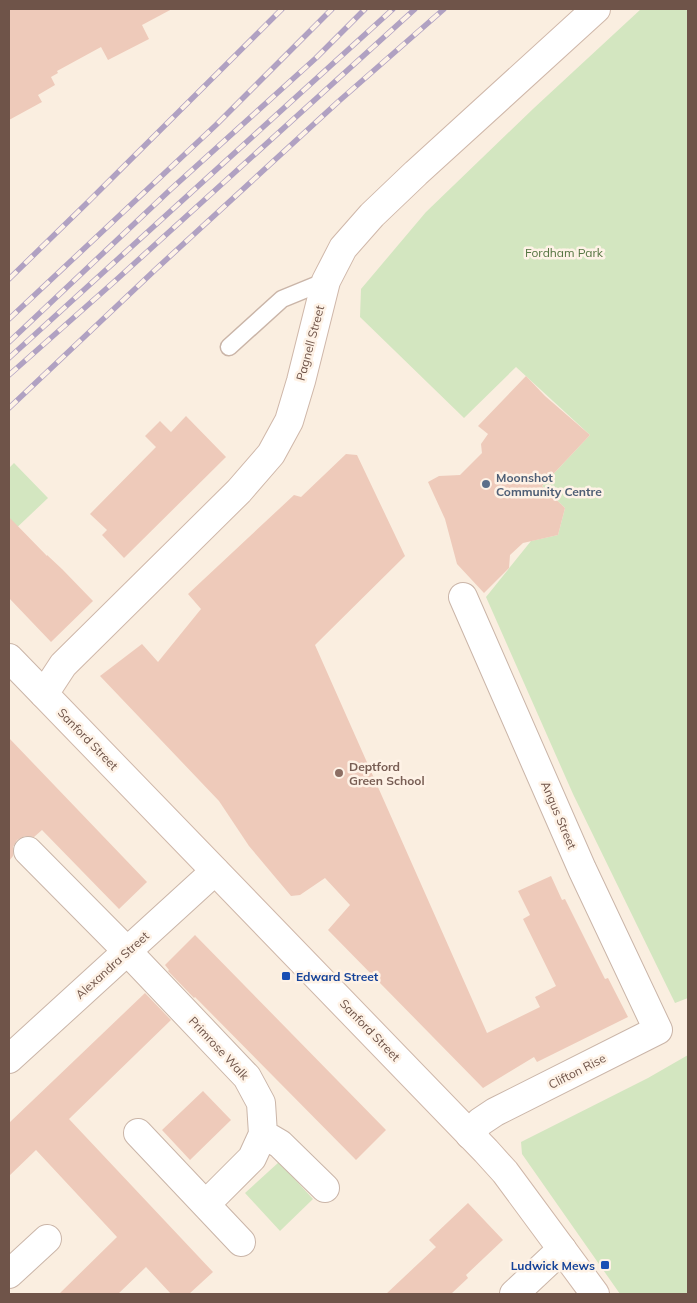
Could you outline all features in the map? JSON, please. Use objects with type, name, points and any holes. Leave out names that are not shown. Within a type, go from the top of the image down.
[{"type":"street","name":"Pagnell Street","points":[[44,694],[62,665],[232,498],[271,454],[289,420],[301,381],[326,281],[343,248],[372,215],[416,173],[596,9]]},
{"type":"street","name":"Angus Street","points":[[463,597],[582,869],[658,1030]]},
{"type":"street","points":[[9,658],[44,694]]},
{"type":"street","name":"Sanford Street","points":[[44,694],[504,1172],[595,1294]]},
{"type":"street","name":"Primrose Walk","points":[[28,851],[128,952],[247,1077],[261,1103],[263,1134],[252,1158],[206,1204]]},
{"type":"street","name":"Alexandra Street","points":[[9,1059],[215,871]]},
{"type":"street","name":"Clifton Rise","points":[[470,1135],[480,1122],[495,1112],[658,1030]]},
{"type":"street","points":[[138,1133],[241,1242]]},
{"type":"street","points":[[263,1134],[280,1144],[325,1188]]},
{"type":"street","points":[[9,1274],[47,1239]]},
{"type":"street","points":[[514,1294],[562,1249]]},
{"type":"lane","points":[[229,347],[282,299],[326,281]]},
{"type":"green space","name":"Fordham Park","points":[[641,9],[688,9],[688,998],[675,1003],[573,794],[486,597],[531,541],[558,535],[565,508],[542,486],[590,435],[516,367],[464,418],[360,317],[361,289],[426,212]]},
{"type":"green space","points":[[14,463],[48,498],[9,535],[9,468]]},
{"type":"green space","points":[[688,1055],[688,1294],[620,1294],[522,1154],[521,1142],[648,1078]]},
{"type":"green space","points":[[279,1162],[313,1199],[280,1231],[245,1193]]},
{"type":"building","points":[[9,9],[172,9],[142,25],[149,39],[108,60],[101,47],[57,71],[58,73],[51,77],[55,85],[38,95],[42,102],[9,120]]},
{"type":"building","name":"Moonshot Community Centre","points":[[526,376],[545,396],[590,435],[542,486],[565,508],[558,535],[523,543],[510,555],[509,568],[484,593],[457,564],[445,519],[428,482],[439,476],[460,475],[482,453],[481,444],[488,434],[478,426]]},
{"type":"building","points":[[186,416],[226,457],[124,558],[102,535],[107,530],[90,514],[156,447],[145,436],[160,421],[171,432]]},
{"type":"building","points":[[346,454],[357,455],[405,556],[315,645],[487,1033],[540,1007],[535,997],[556,986],[523,919],[530,915],[518,891],[551,876],[562,900],[565,899],[605,979],[608,978],[628,1017],[537,1062],[534,1057],[483,1088],[328,930],[350,905],[325,878],[300,895],[291,896],[249,846],[219,801],[100,676],[142,644],[158,662],[201,609],[188,594],[294,495],[301,497]]},
{"type":"building","points":[[9,517],[93,601],[51,642],[9,598]]},
{"type":"building","points":[[9,738],[147,882],[119,909],[42,830],[34,837],[25,836],[17,840],[13,847],[13,856],[9,861]]},
{"type":"building","points":[[195,935],[386,1130],[356,1160],[168,971],[165,965]]},
{"type":"building","points":[[145,993],[171,1020],[69,1119],[213,1272],[189,1294],[171,1294],[146,1267],[118,1294],[59,1294],[117,1237],[36,1150],[9,1176],[9,1123]]},
{"type":"building","points":[[203,1091],[231,1120],[190,1160],[162,1130]]},
{"type":"building","points":[[468,1203],[503,1240],[466,1275],[468,1278],[451,1294],[386,1294],[436,1247],[429,1240]]},
{"type":"railway","points":[[9,279],[282,9]]},
{"type":"railway","points":[[9,319],[216,125],[332,9]]},
{"type":"railway","points":[[9,342],[170,190],[316,58],[365,9]]},
{"type":"railway","points":[[9,358],[393,9]]},
{"type":"railway","points":[[9,375],[415,9]]},
{"type":"railway","points":[[9,408],[155,270],[339,101],[444,9]]},
{"type":"place","name":"Moonshot Community Centre","points":[[486,484]]},
{"type":"place","name":"Deptford Green School","points":[[339,773]]},
{"type":"place","name":"Edward Street","points":[[286,976]]},
{"type":"place","name":"Ludwick Mews","points":[[605,1265]]}]
